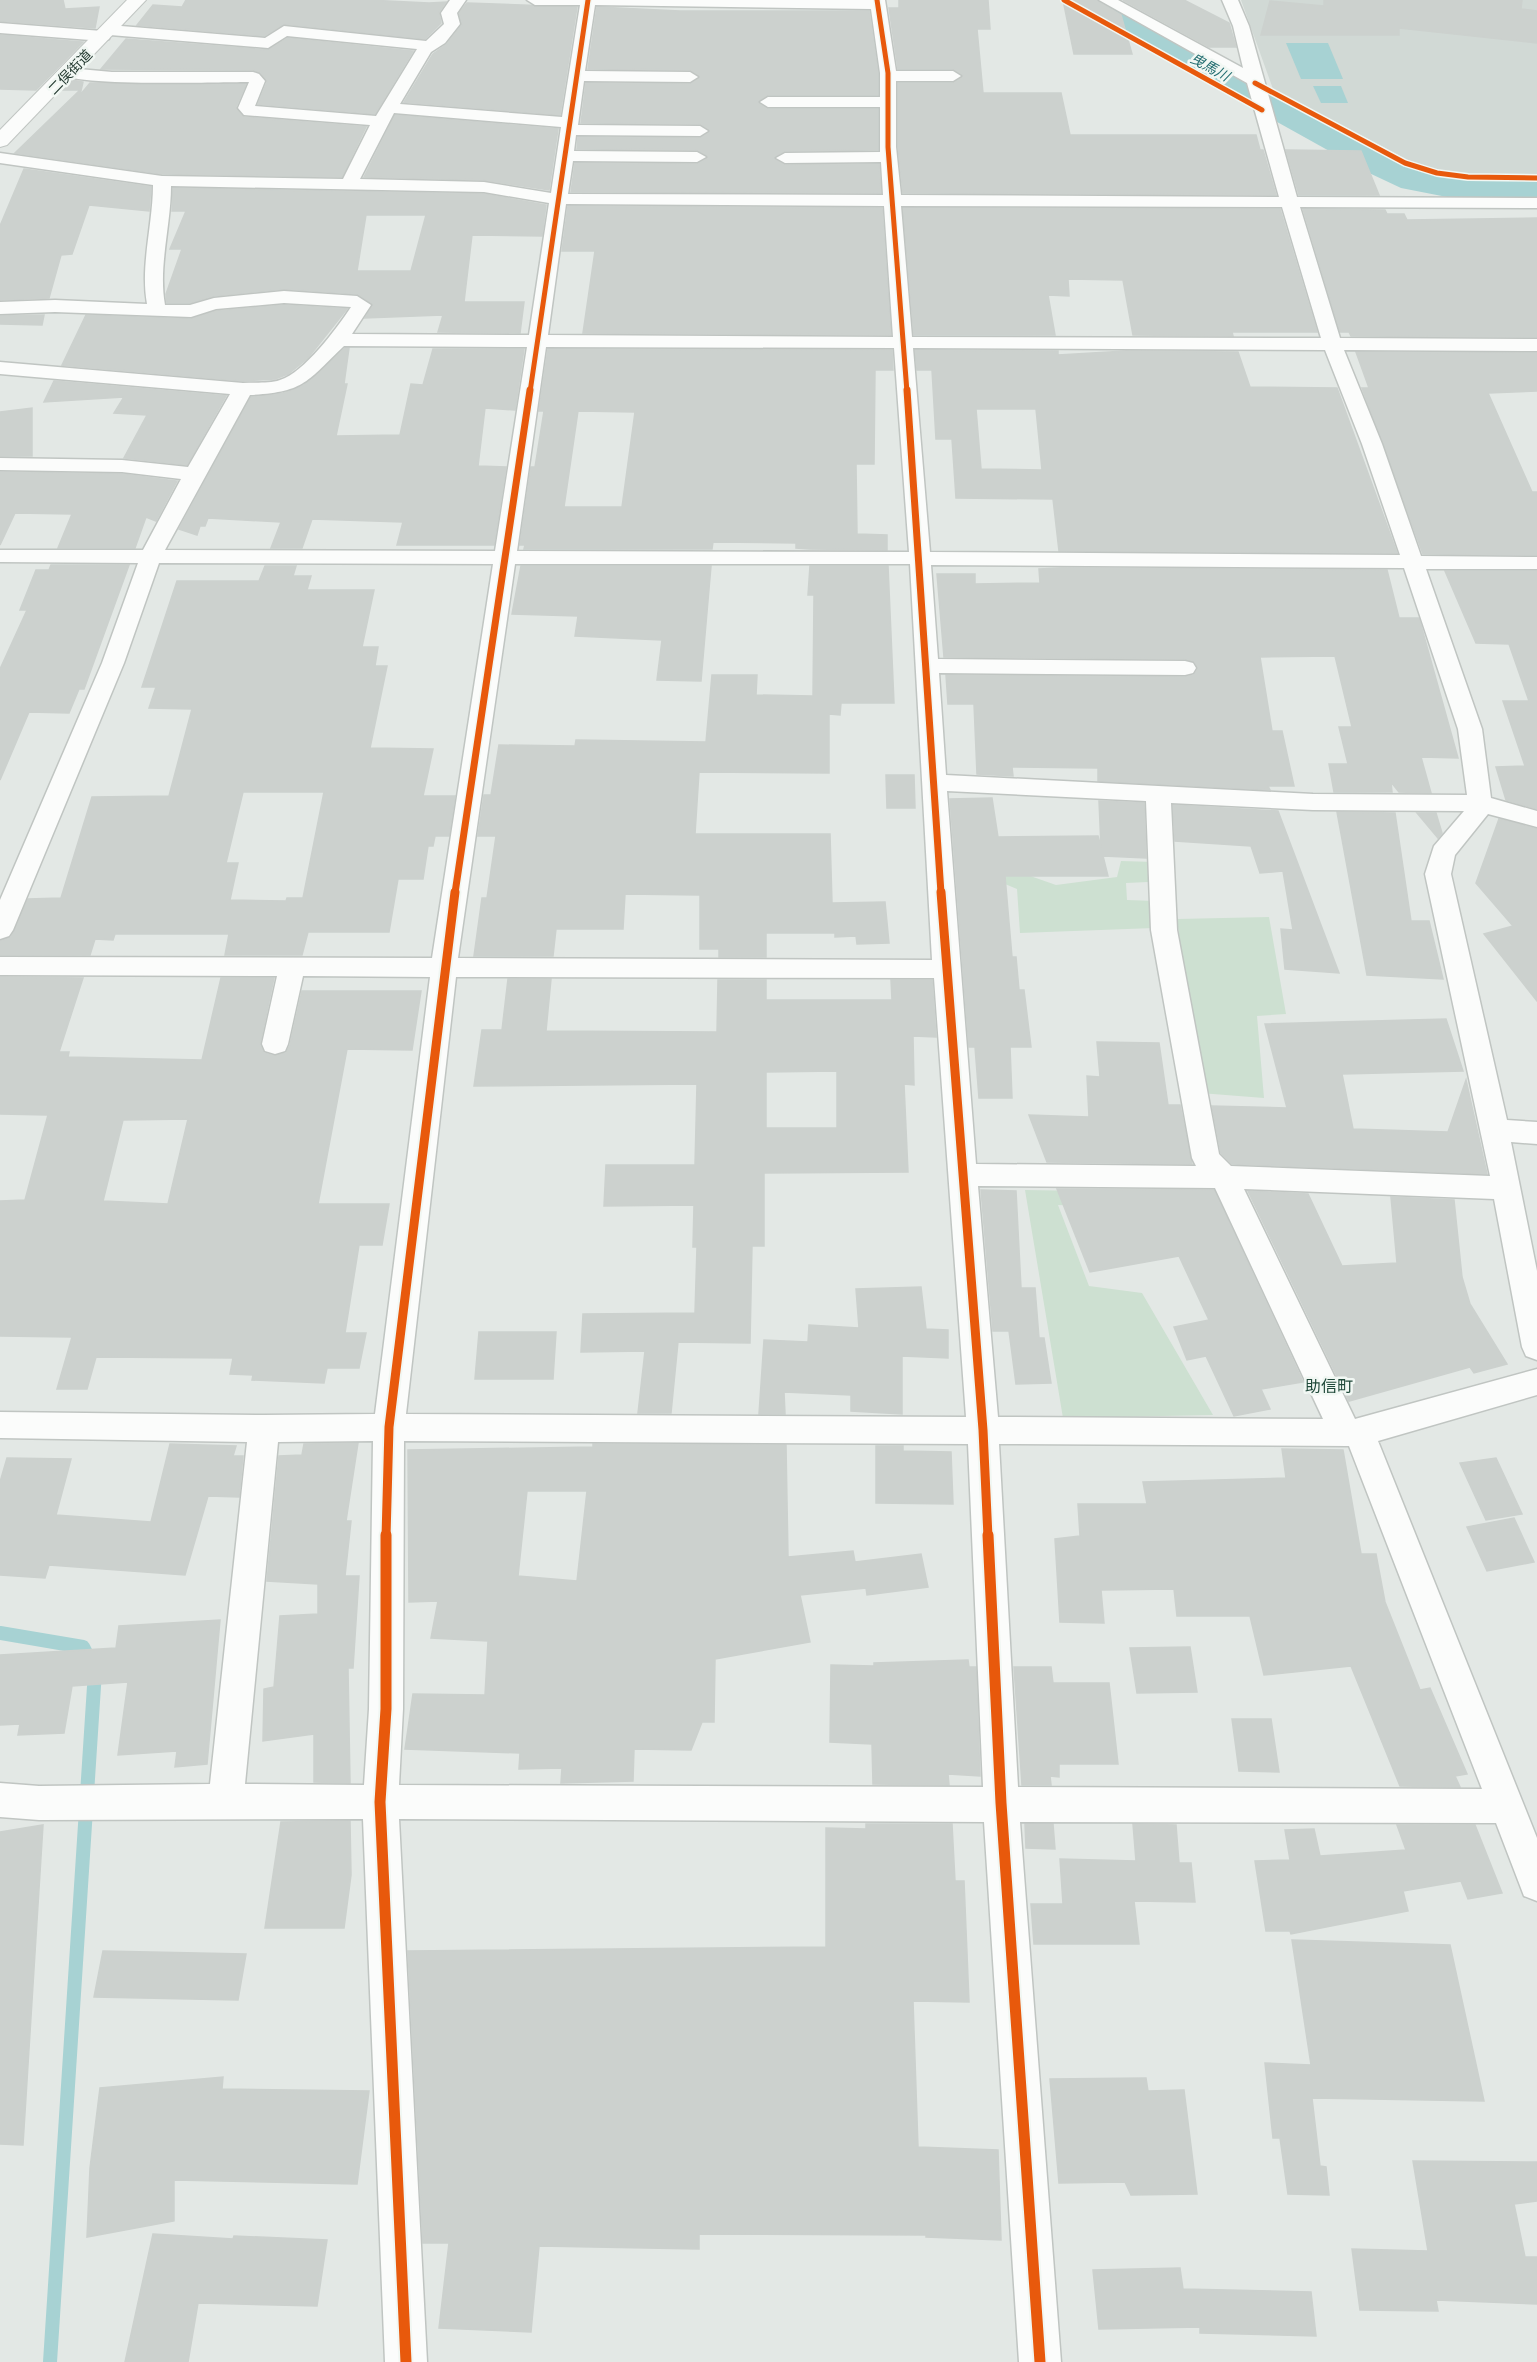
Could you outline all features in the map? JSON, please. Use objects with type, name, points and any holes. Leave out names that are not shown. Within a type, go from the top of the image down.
[{"type":"street","name":"二俣街道","points":[[0,141],[137,0]]},
{"type":"street","points":[[349,184],[385,114],[425,49],[440,40],[452,24],[449,13],[458,0]]},
{"type":"street","points":[[536,0],[877,2],[888,89],[889,157],[920,558],[946,969],[983,1430],[1001,1803],[1040,2362]]},
{"type":"street","points":[[1107,0],[1255,82]]},
{"type":"street","points":[[1230,0],[1241,26],[1262,109],[1332,343],[1372,444],[1411,563],[1470,729],[1480,792],[1476,815],[1443,852],[1438,874],[1495,1130],[1537,1347]]},
{"type":"street","points":[[406,2362],[380,1802],[386,1743],[388,1427],[444,966],[587,1]]},
{"type":"street","points":[[0,28],[268,43],[285,31],[422,45],[425,49]]},
{"type":"street","points":[[68,73],[112,77],[253,77],[256,81],[246,108],[250,111],[385,114],[568,136],[697,157]]},
{"type":"street","points":[[577,76],[690,76]]},
{"type":"street","points":[[768,102],[888,89],[953,76]]},
{"type":"street","points":[[568,136],[700,131]]},
{"type":"street","points":[[785,158],[889,157]]},
{"type":"street","points":[[0,158],[162,181],[484,187],[558,199],[1537,203]]},
{"type":"street","points":[[157,310],[153,288],[162,216],[162,181]]},
{"type":"street","points":[[0,308],[55,306],[191,311],[214,304],[274,298],[357,302],[362,305],[339,340],[296,381],[281,387],[243,389],[0,368]]},
{"type":"street","points":[[339,340],[538,339],[1537,345]]},
{"type":"street","points":[[0,930],[113,663],[151,556],[194,474],[243,389]]},
{"type":"street","points":[[0,464],[122,466],[194,474]]},
{"type":"street","points":[[0,556],[920,558],[1537,563]]},
{"type":"street","points":[[926,666],[1185,668]]},
{"type":"street","points":[[933,783],[1313,801],[1478,803],[1537,819]]},
{"type":"street","points":[[1158,793],[1164,930],[1206,1158],[1224,1177],[1352,1433],[1520,1825],[1537,1883]]},
{"type":"street","points":[[0,966],[946,969]]},
{"type":"street","points":[[275,1044],[292,966]]},
{"type":"street","points":[[1495,1130],[1537,1133]]},
{"type":"street","points":[[962,1175],[1224,1177],[1507,1188]]},
{"type":"street","points":[[0,1425],[264,1429],[388,1427],[1352,1433],[1537,1382]]},
{"type":"street","points":[[226,1802],[264,1429]]},
{"type":"street","points":[[0,1800],[39,1803],[88,1801],[1001,1803],[1520,1825]]},
{"type":"shaded area","points":[[1241,0],[1537,0],[1537,175],[1465,174],[1441,171],[1408,160],[1273,89]]},
{"type":"green space","points":[[1121,861],[1155,862],[1148,882],[1126,883],[1127,900],[1155,901],[1154,928],[1020,933],[1017,889],[1005,884],[999,865],[1056,885],[1117,877]]},
{"type":"green space","points":[[1269,917],[1286,1014],[1257,1016],[1264,1098],[1200,1093],[1177,919]]},
{"type":"green space","points":[[1025,1190],[1149,1192],[1157,1209],[1058,1205],[1089,1286],[1142,1293],[1213,1415],[1063,1418]]},
{"type":"water","points":[[1286,43],[1328,43],[1343,79],[1301,79]]},
{"type":"water","points":[[1313,86],[1341,86],[1348,103],[1321,103]]},
{"type":"building","points":[[0,0],[63,0],[65,9],[99,7],[95,28],[0,21]]},
{"type":"building","points":[[186,0],[446,2],[439,12],[441,23],[425,39],[284,24],[264,36],[137,25],[153,5],[182,7]]},
{"type":"building","points":[[899,0],[988,0],[990,29],[977,29],[983,93],[1061,93],[1070,135],[1256,135],[1260,150],[1263,150],[1276,195],[903,193],[898,147],[898,83],[953,83],[963,75],[953,69],[898,69],[889,8],[899,8]]},
{"type":"building","points":[[1063,0],[1097,0],[1121,15],[1132,54],[1074,54]]},
{"type":"building","points":[[1123,0],[1184,0],[1229,23],[1236,47],[1209,47]]},
{"type":"building","points":[[1324,0],[1522,0],[1521,9],[1537,11],[1537,43],[1399,28],[1399,35],[1261,35],[1270,1],[1324,6]]},
{"type":"building","points":[[467,3],[577,7],[560,115],[404,102],[433,54],[447,44],[462,25],[459,13]]},
{"type":"building","points":[[597,7],[680,11],[869,11],[878,73],[878,95],[768,95],[758,103],[768,109],[878,109],[878,150],[785,151],[774,159],[785,165],[879,164],[881,193],[571,192],[575,163],[697,164],[708,158],[697,150],[577,149],[578,137],[700,138],[710,132],[700,124],[581,123],[586,83],[690,84],[700,78],[690,70],[588,69]]},
{"type":"building","points":[[0,35],[83,42],[36,90],[0,89]]},
{"type":"building","points":[[288,38],[413,51],[375,114],[258,104],[267,82],[261,73],[253,70],[101,69],[126,39],[268,50]]},
{"type":"building","points":[[72,80],[83,82],[80,95],[90,83],[246,84],[236,107],[244,117],[366,127],[342,177],[162,174],[15,153],[80,90],[63,90]]},
{"type":"building","points":[[395,115],[558,129],[549,190],[484,180],[364,177]]},
{"type":"building","points":[[1286,150],[1361,151],[1379,195],[1299,195]]},
{"type":"building","points":[[24,169],[151,187],[149,211],[89,205],[72,254],[61,255],[49,298],[0,300],[0,226]]},
{"type":"building","points":[[173,188],[484,194],[546,205],[542,236],[472,235],[464,302],[524,302],[520,333],[438,332],[443,315],[365,318],[373,305],[357,294],[284,289],[214,296],[190,303],[167,303],[166,294],[182,249],[170,249],[186,211],[172,211]],"holes":[[[366,215],[426,215],[411,271],[357,271]]]},
{"type":"building","points":[[568,206],[882,208],[891,335],[583,333],[595,251],[562,251]]},
{"type":"building","points":[[903,208],[1280,209],[1317,332],[1232,332],[1233,336],[1133,335],[1123,280],[1068,279],[1069,296],[1048,295],[1055,335],[914,335]]},
{"type":"building","points":[[1303,209],[1385,210],[1387,214],[1404,214],[1407,220],[1537,218],[1537,337],[1351,336],[1349,332],[1340,332]]},
{"type":"building","points":[[284,305],[347,309],[308,358],[288,374],[275,379],[243,381],[62,365],[86,315],[191,319],[216,311]]},
{"type":"building","points":[[44,315],[42,325],[0,324],[0,316]]},
{"type":"building","points":[[345,348],[349,348],[344,384],[347,384],[336,436],[400,435],[411,384],[423,385],[433,349],[524,349],[515,410],[485,408],[478,466],[506,467],[494,545],[397,545],[403,522],[312,519],[302,548],[271,548],[281,522],[208,518],[205,526],[200,526],[197,535],[179,529],[251,397],[283,393],[304,385]]},
{"type":"building","points":[[548,349],[892,350],[893,370],[875,370],[874,464],[856,464],[857,534],[887,535],[887,550],[796,548],[796,543],[713,542],[712,549],[524,549],[525,545],[520,545],[531,467],[535,467],[544,411],[539,411]],"holes":[[[578,411],[635,412],[622,507],[564,507]]]},
{"type":"building","points":[[915,350],[1058,351],[1058,355],[1126,351],[1238,352],[1250,387],[1337,388],[1397,553],[1059,551],[1053,499],[956,498],[952,439],[936,439],[932,370],[917,370]],"holes":[[[976,409],[1036,409],[1042,470],[981,469]]]},
{"type":"building","points":[[1356,352],[1537,353],[1537,391],[1488,393],[1532,492],[1537,492],[1537,555],[1423,554],[1362,388],[1369,388]]},
{"type":"building","points":[[54,381],[226,396],[187,465],[124,458],[147,415],[114,413],[124,397],[44,402]]},
{"type":"building","points":[[32,408],[32,456],[0,456],[0,412]]},
{"type":"building","points":[[0,472],[122,474],[177,481],[156,521],[146,517],[135,548],[58,548],[72,514],[15,513],[0,545]]},
{"type":"building","points":[[51,565],[129,565],[84,689],[79,689],[69,713],[29,712],[0,780],[0,669],[27,610],[20,610],[36,570],[49,570]]},
{"type":"building","points":[[265,566],[296,566],[293,576],[311,576],[307,590],[374,590],[362,647],[378,647],[375,666],[387,666],[370,748],[433,749],[423,796],[455,796],[449,836],[435,836],[433,846],[428,846],[423,879],[398,879],[389,932],[308,932],[302,955],[225,955],[229,934],[115,934],[113,940],[95,939],[90,955],[0,955],[0,941],[11,937],[28,899],[61,898],[92,797],[169,796],[192,709],[149,708],[156,687],[142,687],[177,581],[259,581]],"holes":[[[243,792],[324,792],[303,898],[287,898],[286,901],[230,900],[238,863],[226,863]]]},
{"type":"building","points":[[521,566],[711,566],[701,681],[657,680],[662,640],[575,636],[578,616],[512,614]]},
{"type":"building","points":[[810,566],[888,566],[894,703],[841,703],[840,715],[829,714],[829,773],[699,772],[695,834],[830,834],[832,903],[885,902],[889,943],[857,944],[856,936],[835,937],[835,933],[766,933],[766,957],[719,957],[719,949],[700,949],[700,895],[625,894],[623,929],[556,929],[553,956],[474,956],[482,898],[487,898],[496,836],[478,836],[484,795],[491,795],[499,745],[575,746],[576,740],[706,742],[712,675],[757,675],[756,695],[813,696],[814,595],[808,595]]},
{"type":"building","points":[[1039,569],[1387,570],[1399,618],[1419,618],[1458,758],[1421,757],[1431,793],[1399,792],[1391,782],[1392,792],[1334,792],[1329,764],[1348,764],[1339,727],[1352,727],[1335,656],[1260,657],[1272,731],[1282,731],[1294,786],[1268,786],[1270,790],[1098,781],[1098,768],[1012,767],[1013,776],[977,774],[974,704],[948,704],[946,675],[1185,677],[1194,675],[1198,669],[1195,662],[1185,659],[944,657],[937,574],[975,574],[975,584],[1040,583]]},
{"type":"building","points":[[1445,571],[1537,571],[1537,809],[1506,800],[1496,767],[1525,766],[1503,701],[1529,701],[1509,644],[1476,643]]},
{"type":"building","points":[[886,775],[914,775],[915,808],[887,808]]},
{"type":"building","points":[[992,798],[998,837],[1098,836],[1101,847],[1099,801],[1144,803],[1146,858],[1103,856],[1108,876],[1005,876],[1012,957],[1016,957],[1019,990],[1024,990],[1031,1047],[1010,1047],[1012,1098],[979,1098],[975,1047],[969,1047],[950,799]]},
{"type":"building","points":[[1173,805],[1278,811],[1339,973],[1285,969],[1281,929],[1293,930],[1283,871],[1260,873],[1251,846],[1175,841]]},
{"type":"building","points":[[1337,812],[1395,813],[1411,921],[1429,921],[1443,979],[1367,975]]},
{"type":"building","points":[[1417,813],[1436,813],[1442,833],[1438,838]]},
{"type":"building","points":[[1499,819],[1537,829],[1537,1001],[1484,934],[1513,926],[1476,883]]},
{"type":"building","points":[[0,977],[83,978],[59,1052],[69,1052],[68,1057],[202,1060],[221,978],[274,978],[260,1044],[264,1053],[274,1056],[286,1053],[290,1045],[302,991],[421,991],[412,1050],[347,1049],[318,1204],[389,1204],[382,1245],[359,1245],[345,1333],[366,1333],[359,1368],[327,1368],[324,1383],[252,1380],[253,1375],[230,1374],[233,1358],[96,1357],[87,1389],[57,1389],[72,1337],[0,1336],[0,1201],[25,1200],[48,1115],[0,1114]],"holes":[[[188,1119],[168,1204],[103,1201],[123,1120]]]},
{"type":"building","points":[[508,979],[551,979],[546,1031],[717,1032],[718,980],[766,980],[766,1000],[892,1000],[891,980],[932,980],[936,1037],[913,1036],[914,1085],[904,1084],[908,1172],[764,1173],[764,1246],[752,1246],[750,1343],[678,1342],[671,1413],[638,1413],[645,1351],[581,1352],[583,1314],[695,1313],[697,1247],[693,1247],[694,1205],[604,1206],[606,1165],[695,1165],[697,1084],[474,1086],[482,1030],[502,1030]],"holes":[[[837,1071],[837,1128],[766,1128],[766,1072]]]},
{"type":"building","points":[[1446,1019],[1463,1071],[1342,1074],[1353,1129],[1448,1132],[1466,1080],[1487,1174],[1232,1164],[1221,1153],[1212,1106],[1287,1108],[1265,1024]]},
{"type":"building","points":[[1097,1042],[1159,1043],[1168,1105],[1180,1105],[1192,1164],[1047,1162],[1029,1115],[1089,1117],[1087,1076],[1100,1077]]},
{"type":"building","points":[[1057,1189],[1214,1190],[1303,1382],[1261,1389],[1270,1409],[1234,1416],[1206,1356],[1187,1360],[1174,1327],[1209,1320],[1179,1256],[1090,1272]]},
{"type":"building","points":[[981,1190],[1016,1191],[1021,1288],[1035,1288],[1039,1338],[1044,1338],[1051,1383],[1016,1384],[1009,1331],[993,1331]]},
{"type":"building","points":[[1248,1191],[1308,1194],[1342,1266],[1397,1263],[1391,1197],[1454,1200],[1462,1277],[1470,1304],[1507,1364],[1474,1373],[1470,1367],[1349,1401]]},
{"type":"building","points":[[921,1287],[926,1329],[948,1330],[948,1358],[902,1356],[902,1414],[851,1411],[851,1395],[784,1392],[785,1414],[759,1414],[764,1340],[808,1342],[809,1325],[859,1328],[856,1289]]},
{"type":"building","points":[[479,1332],[556,1332],[553,1379],[475,1379]]},
{"type":"building","points":[[358,1443],[346,1521],[351,1521],[345,1576],[359,1576],[353,1668],[348,1668],[350,1783],[314,1782],[314,1734],[263,1741],[264,1689],[274,1687],[280,1616],[318,1614],[318,1584],[267,1581],[279,1456],[302,1455],[304,1444]]},
{"type":"building","points":[[170,1444],[236,1446],[233,1456],[243,1456],[239,1497],[208,1496],[185,1575],[49,1565],[45,1578],[0,1575],[0,1482],[7,1458],[71,1459],[56,1515],[151,1522]]},
{"type":"building","points":[[593,1444],[786,1445],[788,1557],[853,1551],[855,1562],[921,1554],[928,1587],[867,1595],[866,1588],[800,1595],[810,1642],[715,1659],[714,1722],[702,1722],[691,1750],[634,1749],[633,1781],[561,1783],[562,1768],[519,1769],[520,1753],[405,1749],[413,1694],[485,1695],[488,1641],[431,1638],[438,1601],[409,1602],[408,1450],[593,1447]],"holes":[[[527,1491],[587,1491],[577,1581],[518,1576]]]},
{"type":"building","points":[[876,1446],[903,1446],[903,1451],[951,1452],[953,1504],[876,1503]]},
{"type":"building","points":[[1282,1449],[1343,1450],[1361,1554],[1376,1554],[1385,1602],[1420,1690],[1430,1688],[1467,1774],[1455,1776],[1460,1787],[1400,1786],[1351,1666],[1264,1675],[1250,1616],[1177,1616],[1174,1589],[1101,1590],[1104,1623],[1060,1622],[1055,1539],[1080,1536],[1078,1504],[1147,1504],[1143,1482],[1286,1478]]},
{"type":"building","points":[[1496,1458],[1522,1514],[1486,1520],[1460,1463]]},
{"type":"building","points":[[1514,1518],[1534,1562],[1487,1571],[1467,1527]]},
{"type":"building","points":[[220,1620],[207,1764],[175,1767],[177,1751],[118,1755],[128,1682],[72,1686],[64,1733],[18,1735],[20,1724],[0,1725],[0,1655],[116,1648],[119,1626]]},
{"type":"building","points":[[1190,1647],[1197,1692],[1137,1693],[1130,1648]]},
{"type":"building","points":[[968,1660],[969,1667],[976,1667],[980,1776],[948,1774],[949,1785],[873,1784],[872,1744],[830,1742],[831,1665],[874,1666],[874,1663]]},
{"type":"building","points":[[1014,1667],[1051,1667],[1053,1683],[1109,1683],[1118,1764],[1059,1764],[1059,1777],[1050,1776],[1051,1785],[1022,1785]]},
{"type":"building","points":[[1232,1719],[1271,1719],[1279,1772],[1239,1771]]},
{"type":"building","points":[[350,1821],[351,1875],[344,1928],[265,1928],[281,1822]]},
{"type":"building","points":[[866,1824],[952,1824],[955,1881],[964,1881],[969,2002],[913,2001],[918,2147],[998,2150],[1001,2240],[926,2237],[926,2235],[699,2234],[699,2249],[539,2246],[531,2332],[439,2328],[449,2243],[423,2243],[408,1951],[826,1947],[826,1828],[866,1829]]},
{"type":"building","points":[[1025,1824],[1053,1824],[1055,1849],[1026,1848]]},
{"type":"building","points":[[1133,1824],[1176,1825],[1179,1863],[1191,1863],[1195,1902],[1134,1901],[1139,1944],[1034,1944],[1031,1904],[1063,1904],[1060,1859],[1136,1861]]},
{"type":"building","points":[[43,1825],[23,2145],[0,2144],[0,1832]]},
{"type":"building","points":[[1397,1825],[1475,1825],[1502,1893],[1468,1899],[1461,1881],[1403,1891],[1408,1911],[1291,1934],[1290,1931],[1266,1931],[1255,1861],[1290,1860],[1285,1830],[1314,1829],[1320,1856],[1406,1850]]},
{"type":"building","points":[[1292,1940],[1450,1945],[1484,2101],[1312,2098],[1320,2166],[1326,2167],[1329,2195],[1288,2194],[1280,2138],[1273,2138],[1265,2063],[1311,2065]]},
{"type":"building","points":[[103,1951],[246,1954],[238,2000],[94,1997]]},
{"type":"building","points":[[223,2077],[222,2089],[369,2091],[357,2184],[174,2180],[174,2221],[87,2237],[90,2168],[100,2088]]},
{"type":"building","points":[[1146,2078],[1148,2091],[1184,2090],[1197,2194],[1131,2195],[1125,2182],[1059,2183],[1050,2079]]},
{"type":"building","points":[[1413,2161],[1537,2162],[1537,2201],[1514,2204],[1525,2257],[1537,2257],[1537,2304],[1436,2300],[1438,2311],[1360,2310],[1352,2249],[1428,2251]]},
{"type":"building","points":[[153,2234],[233,2239],[234,2236],[327,2240],[317,2306],[198,2303],[188,2362],[125,2362]]},
{"type":"building","points":[[1180,2268],[1183,2289],[1311,2292],[1316,2336],[1200,2333],[1200,2327],[1099,2329],[1093,2270]]},
{"type":"waterway","name":"曳馬川","points":[[1086,0],[1381,164],[1415,179],[1447,185],[1537,188]]},
{"type":"waterway","points":[[0,1633],[83,1647],[95,1671],[50,2362]]},
{"type":"cycle path","points":[[406,2362],[380,1802],[386,1709],[386,1521],[389,1427],[444,966],[588,0]]},
{"type":"cycle path","points":[[877,0],[888,73],[888,147],[920,558],[946,969],[983,1430],[1001,1803],[1040,2362]]},
{"type":"cycle path","points":[[1064,0],[1262,110]]},
{"type":"cycle path","points":[[1255,83],[1405,163],[1437,173],[1468,177],[1537,178]]},
{"type":"district","name":"助信町","points":[[1329,1386]]}]
